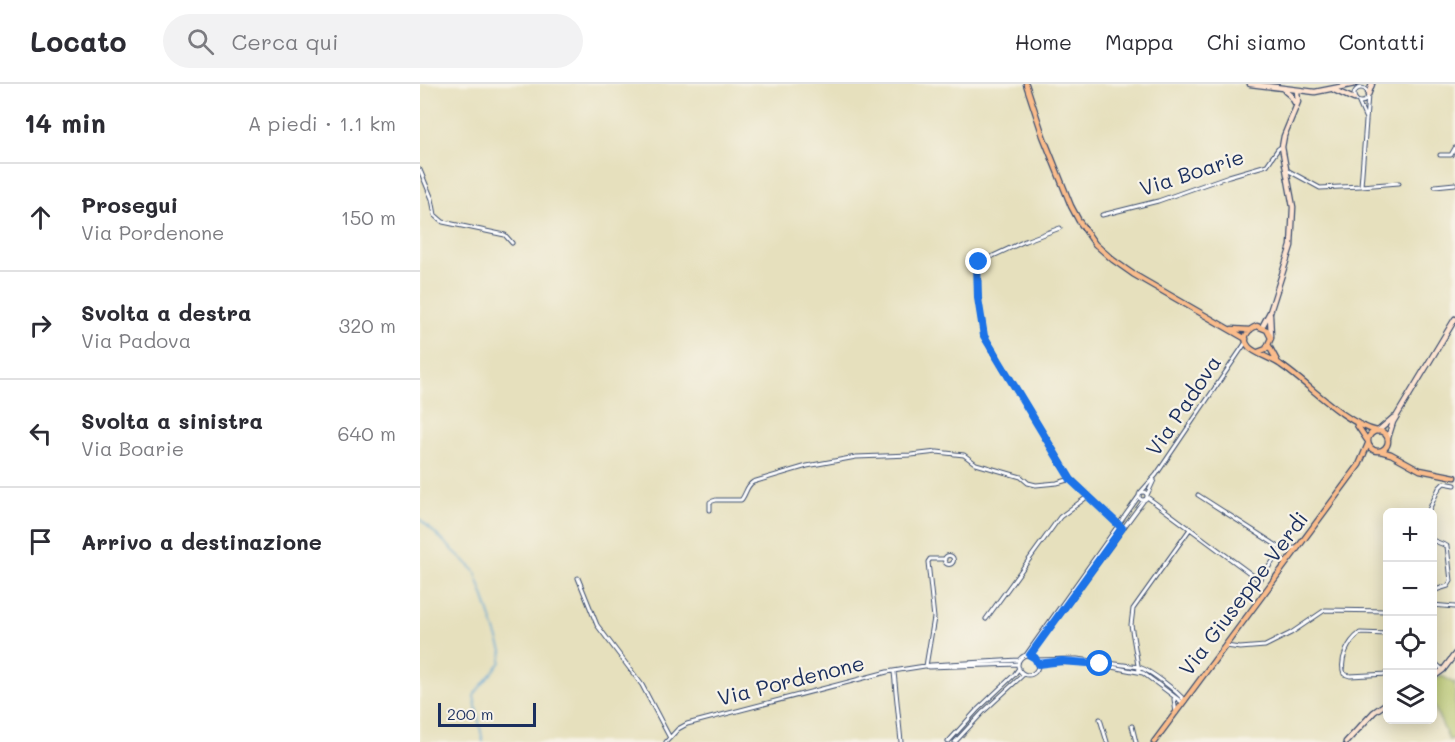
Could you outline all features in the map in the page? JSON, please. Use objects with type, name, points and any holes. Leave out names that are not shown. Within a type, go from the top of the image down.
[{"type":"main road","points":[[1026,84],[1043,136],[1071,206],[1095,244],[1113,261],[1132,274],[1190,309],[1229,328],[1255,351],[1281,365],[1351,418],[1368,429],[1384,433],[1399,458]]},
{"type":"main road","points":[[1229,328],[1250,330],[1262,327],[1267,330],[1272,354],[1281,365]]},
{"type":"main road","points":[[1246,341],[1250,330]]},
{"type":"main road","points":[[1255,351],[1269,346]]},
{"type":"main road","points":[[1351,418],[1362,430],[1371,449],[1399,458],[1420,470],[1455,477]]},
{"type":"main road","points":[[1368,443],[1369,436],[1377,431]]},
{"type":"main road","points":[[1379,452],[1387,447],[1388,440]]},
{"type":"main road","name":"Via Giuseppe Verdi","points":[[1154,742],[1359,465],[1368,443]]},
{"type":"main road","name":"Via Giuseppe Verdi","points":[[1359,465],[1379,452]]},
{"type":"street","points":[[1250,84],[1309,92],[1334,90],[1355,84]]},
{"type":"street","points":[[1334,90],[1364,102],[1372,84]]},
{"type":"street","points":[[1361,186],[1366,121],[1368,95],[1365,89],[1359,88],[1354,92],[1356,100],[1364,110],[1366,121]]},
{"type":"street","points":[[1283,89],[1296,104]]},
{"type":"street","points":[[1262,327],[1270,312],[1276,288],[1289,255],[1292,237],[1293,207],[1282,147],[1296,104],[1297,91]]},
{"type":"street","points":[[1296,104],[1302,96],[1309,92]]},
{"type":"street","name":"Via Boarie","points":[[1102,215],[1158,201],[1267,165],[1282,147]]},
{"type":"street","points":[[1440,155],[1451,155],[1455,148]]},
{"type":"street","points":[[1286,169],[1320,188],[1399,183]]},
{"type":"street","points":[[420,170],[432,199],[434,212],[442,222],[505,235],[512,243]]},
{"type":"street","points":[[1435,186],[1455,184]]},
{"type":"street","points":[[1060,228],[983,259],[977,265],[978,298],[984,336],[1071,480],[1120,527]]},
{"type":"street","points":[[1270,312],[1270,336]]},
{"type":"street","points":[[1388,440],[1392,425],[1455,319]]},
{"type":"street","name":"Via Padova","points":[[1156,476],[1246,341]]},
{"type":"street","name":"Via Padova","points":[[1238,354],[1255,351]]},
{"type":"street","points":[[1377,431],[1387,425],[1402,407]]},
{"type":"street","points":[[710,510],[710,502],[716,500],[741,500],[753,482],[807,466],[881,455],[937,452],[955,454],[964,456],[976,464],[1021,477],[1028,483],[1036,485],[1071,480]]},
{"type":"street","points":[[948,742],[1014,675],[1019,664],[1028,655],[1120,527],[1140,495],[1156,476]]},
{"type":"street","points":[[1120,527],[1146,498],[1156,476]]},
{"type":"street","points":[[1430,508],[1439,488],[1444,483],[1455,484]]},
{"type":"street","points":[[1140,495],[1144,492],[1146,498]]},
{"type":"street","points":[[1140,495],[1259,580],[1283,549],[1298,548]]},
{"type":"street","points":[[1198,495],[1283,549],[1291,558]]},
{"type":"street","points":[[986,618],[1060,517],[1088,497]]},
{"type":"street","points":[[1184,702],[1174,697],[1139,669],[1131,626],[1133,609],[1190,529]]},
{"type":"street","points":[[1437,542],[1447,546],[1450,581],[1448,586],[1437,589]]},
{"type":"street","points":[[1276,556],[1287,563]]},
{"type":"street","points":[[926,667],[934,618],[928,562],[930,559],[945,559]]},
{"type":"street","points":[[578,578],[597,625],[642,685],[670,738]]},
{"type":"street","points":[[1437,606],[1455,608]]},
{"type":"street","points":[[1226,646],[1240,648],[1265,646],[1291,633],[1324,610],[1383,611]]},
{"type":"street","points":[[1383,634],[1360,633],[1345,653],[1342,668],[1346,675],[1383,675]]},
{"type":"street","points":[[1437,674],[1455,654]]},
{"type":"street","points":[[1028,655],[1037,662],[1077,659],[1147,671],[1177,692],[1184,702]]},
{"type":"street","points":[[955,742],[1024,674],[1035,672],[1037,662]]},
{"type":"street","points":[[1019,664],[1024,674]]},
{"type":"street","name":"Via Pordenone","points":[[666,742],[681,727],[706,718],[894,671],[926,667],[1019,664]]},
{"type":"street","points":[[1437,665],[1443,670]]},
{"type":"street","points":[[894,671],[901,742]]},
{"type":"street","points":[[1177,692],[1192,692]]},
{"type":"street","points":[[1174,697],[1176,713]]},
{"type":"street","points":[[1346,742],[1383,706]]},
{"type":"street","points":[[1100,719],[1107,742]]},
{"type":"street","points":[[1132,726],[1136,742]]},
{"type":"green space","points":[[1441,675],[1455,682],[1455,738],[1449,740],[1437,713],[1437,678]]},
{"type":"waterway","points":[[420,519],[475,571],[502,651],[501,662],[474,696],[483,742]]},
{"type":"route","points":[[979,262],[977,265],[978,298],[984,336],[1071,480],[1122,528],[1030,655],[1038,664],[1062,661],[1100,664]]}]
